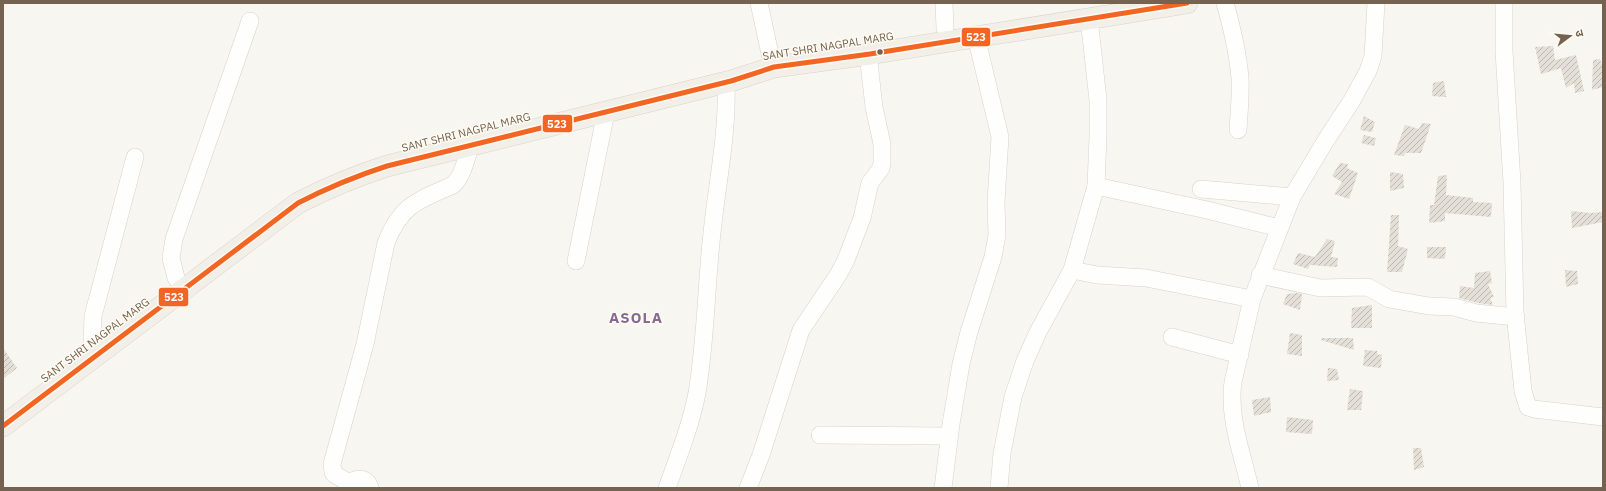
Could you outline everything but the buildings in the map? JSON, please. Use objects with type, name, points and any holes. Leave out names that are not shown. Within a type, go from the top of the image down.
[{"type":"main road","name":"SANT SHRI NAGPAL MARG","points":[[3,410],[294,190],[325,174],[359,160],[727,68],[770,54],[945,28],[1092,11],[1187,3]]},
{"type":"main road","name":"SANT SHRI NAGPAL MARG","points":[[3,426],[298,203],[329,187],[362,174],[726,82],[774,67],[868,54],[976,36],[1092,11]]},
{"type":"street","points":[[759,3],[770,54]]},
{"type":"street","points":[[944,3],[945,28]]},
{"type":"street","points":[[1224,3],[1233,31],[1240,78],[1238,130]]},
{"type":"street","points":[[1250,488],[1232,411],[1231,396],[1252,299],[1260,275],[1292,197],[1351,102],[1368,71],[1373,56],[1376,3]]},
{"type":"street","points":[[1504,3],[1504,51],[1512,183],[1516,317],[1523,391],[1528,406],[1534,409],[1603,417]]},
{"type":"street","points":[[999,488],[1002,453],[1012,397],[1025,361],[1038,332],[1072,270],[1096,186],[1098,100],[1092,11]]},
{"type":"street","points":[[176,278],[171,258],[174,239],[250,22]]},
{"type":"street","points":[[943,488],[949,436],[961,364],[969,332],[993,257],[997,235],[996,202],[1000,137],[976,36]]},
{"type":"street","points":[[748,488],[761,455],[801,330],[838,275],[846,260],[862,218],[870,183],[882,163],[882,144],[874,107],[868,54]]},
{"type":"street","points":[[667,488],[691,418],[699,380],[712,236],[726,116],[726,82]]},
{"type":"street","points":[[576,260],[606,112]]},
{"type":"street","points":[[370,488],[368,483],[359,479],[355,480],[351,486],[334,474],[332,464],[365,344],[386,243],[401,214],[412,204],[457,182],[470,146]]},
{"type":"street","points":[[92,342],[93,316],[135,157]]},
{"type":"street","points":[[1096,186],[1207,210],[1279,228]]},
{"type":"street","points":[[1201,190],[1292,197]]},
{"type":"street","points":[[1072,270],[1097,275],[1146,278],[1252,299]]},
{"type":"street","points":[[1260,275],[1320,288],[1368,288],[1389,299],[1429,306],[1454,307],[1476,313],[1516,317]]},
{"type":"street","points":[[1172,337],[1240,355]]},
{"type":"street","points":[[820,435],[949,436]]},
{"type":"transit line","name":"523","points":[[3,426],[298,203],[331,187],[364,174],[387,166],[731,81],[774,67],[870,54],[1187,3]]},
{"type":"district","name":"ASOLA","points":[[636,318]]}]
